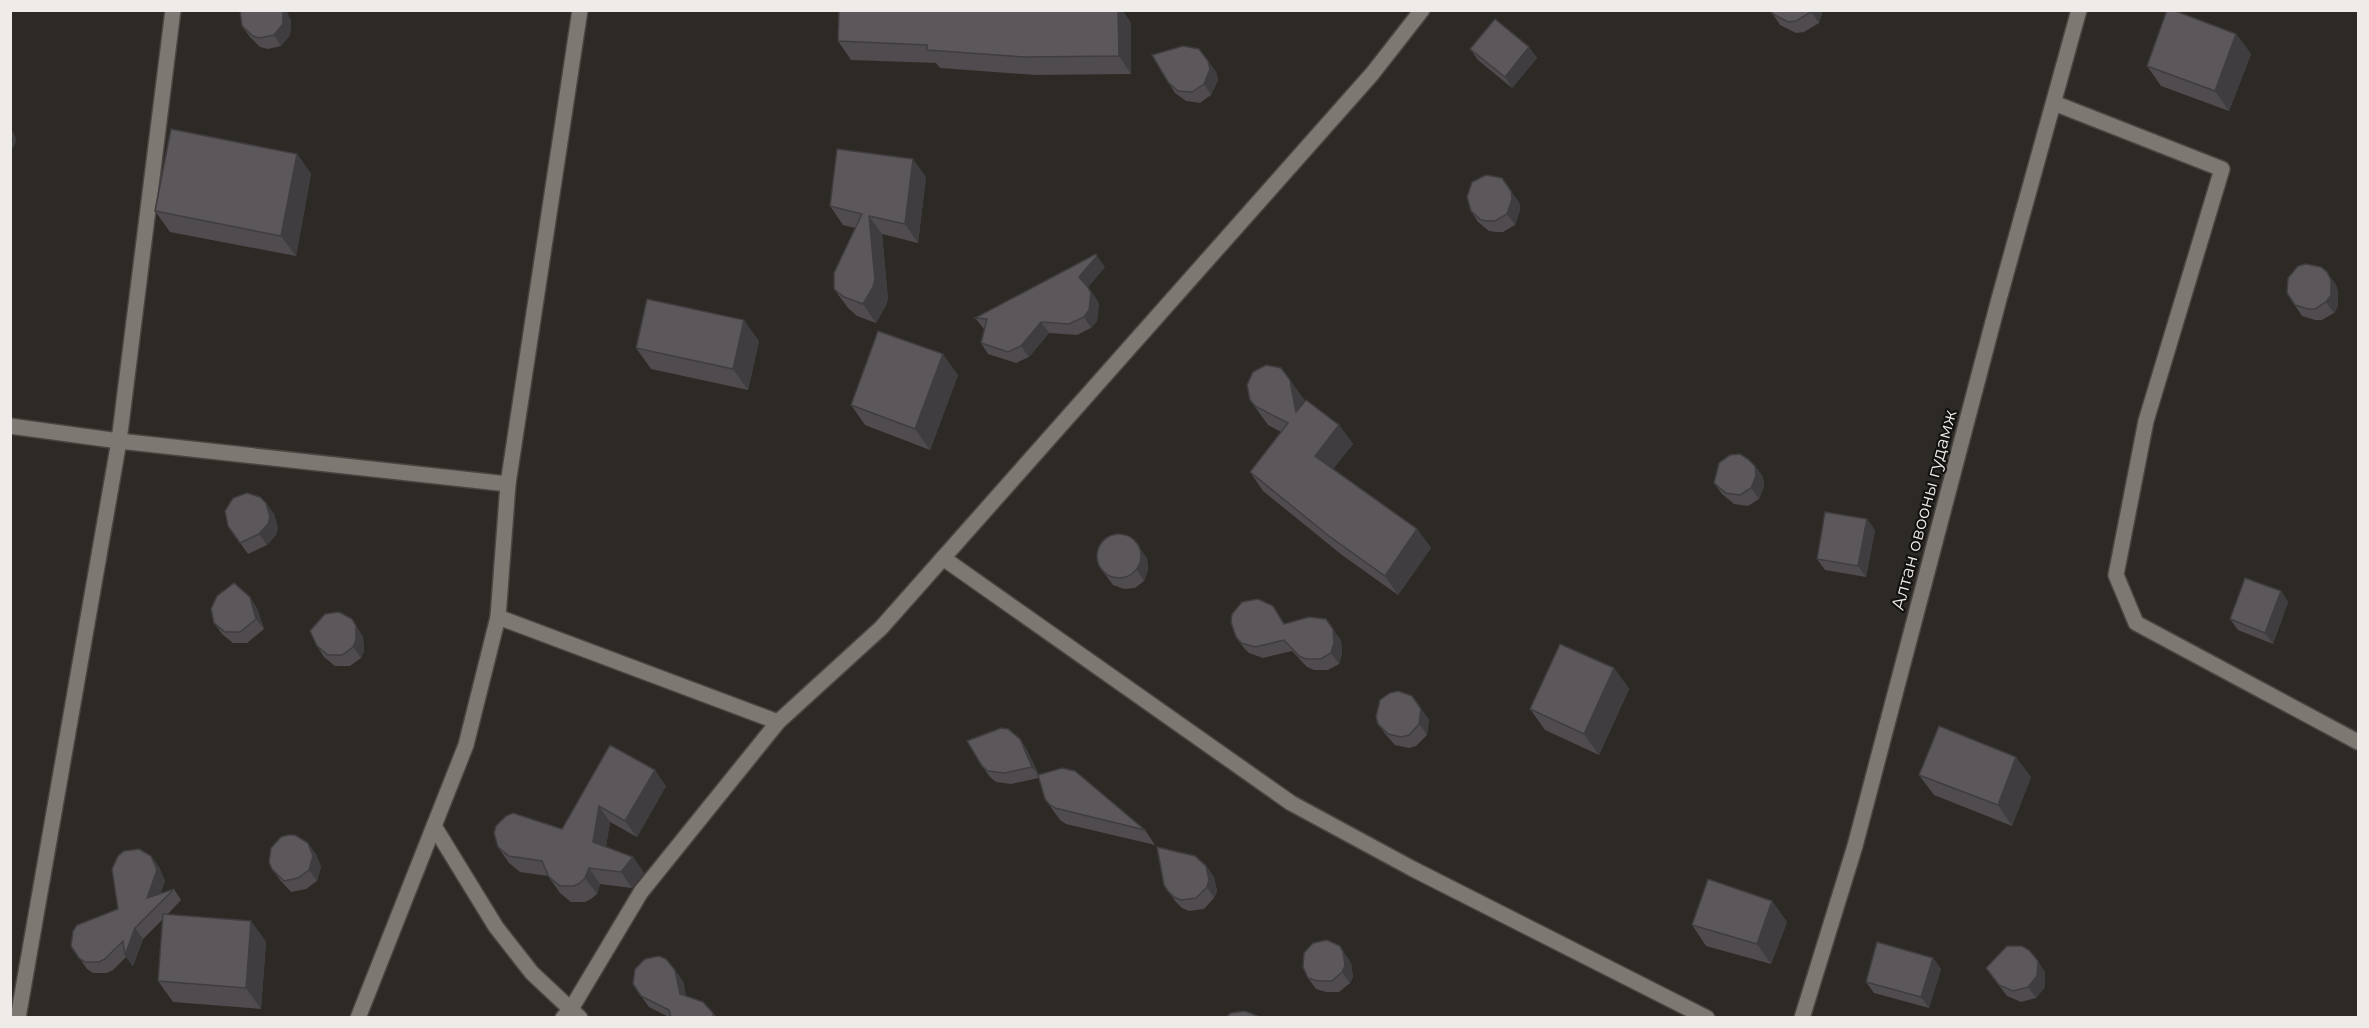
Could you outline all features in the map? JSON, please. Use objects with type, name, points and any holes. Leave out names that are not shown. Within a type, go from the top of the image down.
[{"type":"street","points":[[18,1017],[119,441],[173,10]]},
{"type":"street","points":[[358,1017],[466,745],[498,617],[508,484],[580,10]]},
{"type":"street","points":[[434,826],[496,927],[532,973],[571,1015],[641,892],[778,722],[881,628],[1372,74],[1422,10]]},
{"type":"street","name":"Алтан овооны гудамж","points":[[1802,1017],[1856,846],[1999,299],[2079,10]]},
{"type":"street","points":[[2054,103],[2222,169],[2146,421],[2116,574],[2136,623],[2358,742]]},
{"type":"street","points":[[10,426],[119,441],[508,484]]},
{"type":"street","points":[[943,558],[1291,803],[1413,869],[1707,1017]]},
{"type":"street","points":[[498,617],[778,722]]},
{"type":"building","points":[[240,10],[283,10],[283,24],[274,35],[260,38],[253,36],[242,26]]},
{"type":"building","points":[[839,10],[1118,10],[1119,56],[1024,57],[927,50],[927,45],[838,41]]},
{"type":"building","points":[[1770,10],[1812,10],[1796,21],[1788,22]]},
{"type":"building","points":[[2167,10],[2173,10],[2236,34],[2215,91],[2147,66]]},
{"type":"building","points":[[1495,19],[1529,47],[1505,77],[1470,49]]},
{"type":"building","points":[[1183,46],[1199,49],[1208,61],[1210,69],[1204,84],[1192,92],[1178,91],[1168,82],[1152,55]]},
{"type":"building","points":[[171,129],[297,154],[281,236],[155,211]]},
{"type":"building","points":[[837,149],[913,159],[905,224],[869,216],[875,280],[863,304],[844,297],[834,289],[834,273],[862,214],[830,206]]},
{"type":"building","points":[[1486,175],[1502,178],[1511,191],[1512,199],[1507,214],[1495,221],[1481,220],[1471,211],[1467,197],[1472,182]]},
{"type":"building","points":[[1096,254],[1097,256],[1079,277],[1091,293],[1089,310],[1084,317],[1069,324],[1041,322],[1021,346],[1008,352],[981,343],[987,319],[975,318]]},
{"type":"building","points":[[2306,264],[2321,267],[2331,280],[2331,295],[2326,302],[2315,309],[2295,305],[2287,293],[2288,278],[2298,266]]},
{"type":"building","points":[[647,299],[744,320],[733,369],[636,348]]},
{"type":"building","points":[[878,331],[943,354],[915,429],[851,405]]},
{"type":"building","points":[[1266,365],[1281,368],[1290,380],[1296,412],[1306,400],[1339,425],[1315,456],[1417,529],[1385,576],[1329,536],[1250,472],[1288,423],[1255,406],[1250,400],[1247,385],[1253,372]]},
{"type":"building","points":[[1740,454],[1755,466],[1756,476],[1751,488],[1740,495],[1726,493],[1714,483],[1719,463],[1730,455]]},
{"type":"building","points":[[247,493],[260,497],[266,503],[270,517],[268,524],[259,534],[240,543],[228,526],[225,511],[233,498]]},
{"type":"building","points":[[1825,512],[1867,519],[1858,566],[1817,559]]},
{"type":"building","points":[[1119,534],[1134,541],[1141,556],[1134,571],[1119,578],[1104,571],[1097,556],[1104,541]]},
{"type":"building","points":[[2245,578],[2281,591],[2265,633],[2230,619]]},
{"type":"building","points":[[234,583],[250,597],[256,619],[240,632],[225,632],[214,623],[211,609],[217,596]]},
{"type":"building","points":[[1258,599],[1273,606],[1284,624],[1309,617],[1326,619],[1333,629],[1334,643],[1331,653],[1321,659],[1306,659],[1299,656],[1284,640],[1255,647],[1241,643],[1236,637],[1231,622],[1232,614],[1242,602]]},
{"type":"building","points":[[339,612],[352,619],[356,626],[356,640],[353,647],[342,655],[328,655],[317,646],[310,631],[325,614]]},
{"type":"building","points":[[1560,644],[1614,668],[1584,734],[1530,709]]},
{"type":"building","points":[[1398,691],[1412,696],[1421,709],[1419,724],[1409,735],[1401,737],[1388,734],[1378,724],[1376,717],[1380,700]]},
{"type":"building","points":[[1939,726],[2016,757],[1998,805],[1919,775]]},
{"type":"building","points":[[1001,728],[1008,729],[1020,739],[1032,767],[1004,773],[988,771],[982,766],[967,741]]},
{"type":"building","points":[[610,745],[655,770],[625,821],[599,806],[593,842],[633,857],[621,872],[589,868],[580,883],[574,886],[560,886],[549,877],[542,861],[509,856],[498,847],[494,833],[496,826],[506,816],[513,813],[562,829]]},
{"type":"building","points":[[1062,768],[1075,771],[1145,830],[1055,808],[1049,804],[1045,799],[1038,775]]},
{"type":"building","points":[[295,835],[308,843],[313,856],[309,870],[298,878],[284,881],[272,869],[269,862],[271,848],[281,837]]},
{"type":"building","points":[[1157,847],[1195,856],[1206,866],[1209,880],[1207,887],[1196,898],[1181,900],[1168,891],[1164,885]]},
{"type":"building","points":[[139,849],[151,856],[157,870],[147,898],[174,889],[135,928],[125,955],[123,941],[105,959],[99,962],[85,962],[79,958],[71,946],[73,931],[77,925],[118,909],[112,869],[118,856],[124,851]]},
{"type":"building","points":[[1708,879],[1772,901],[1757,944],[1692,925]]},
{"type":"building","points":[[163,914],[251,921],[246,988],[158,981]]},
{"type":"building","points":[[1327,940],[1340,946],[1343,952],[1345,966],[1342,972],[1332,981],[1308,978],[1303,967],[1304,953],[1313,943]]},
{"type":"building","points":[[1877,942],[1933,958],[1921,997],[1866,982]]},
{"type":"building","points":[[2007,946],[2022,946],[2029,950],[2038,961],[2037,976],[2028,987],[2013,991],[1999,985],[1986,968]]},
{"type":"building","points":[[659,956],[666,959],[675,970],[680,994],[703,1002],[713,1013],[713,1017],[671,1017],[669,1010],[641,996],[633,984],[635,969],[645,959]]},
{"type":"building","points":[[1245,1011],[1260,1017],[1226,1017],[1231,1013]]}]
